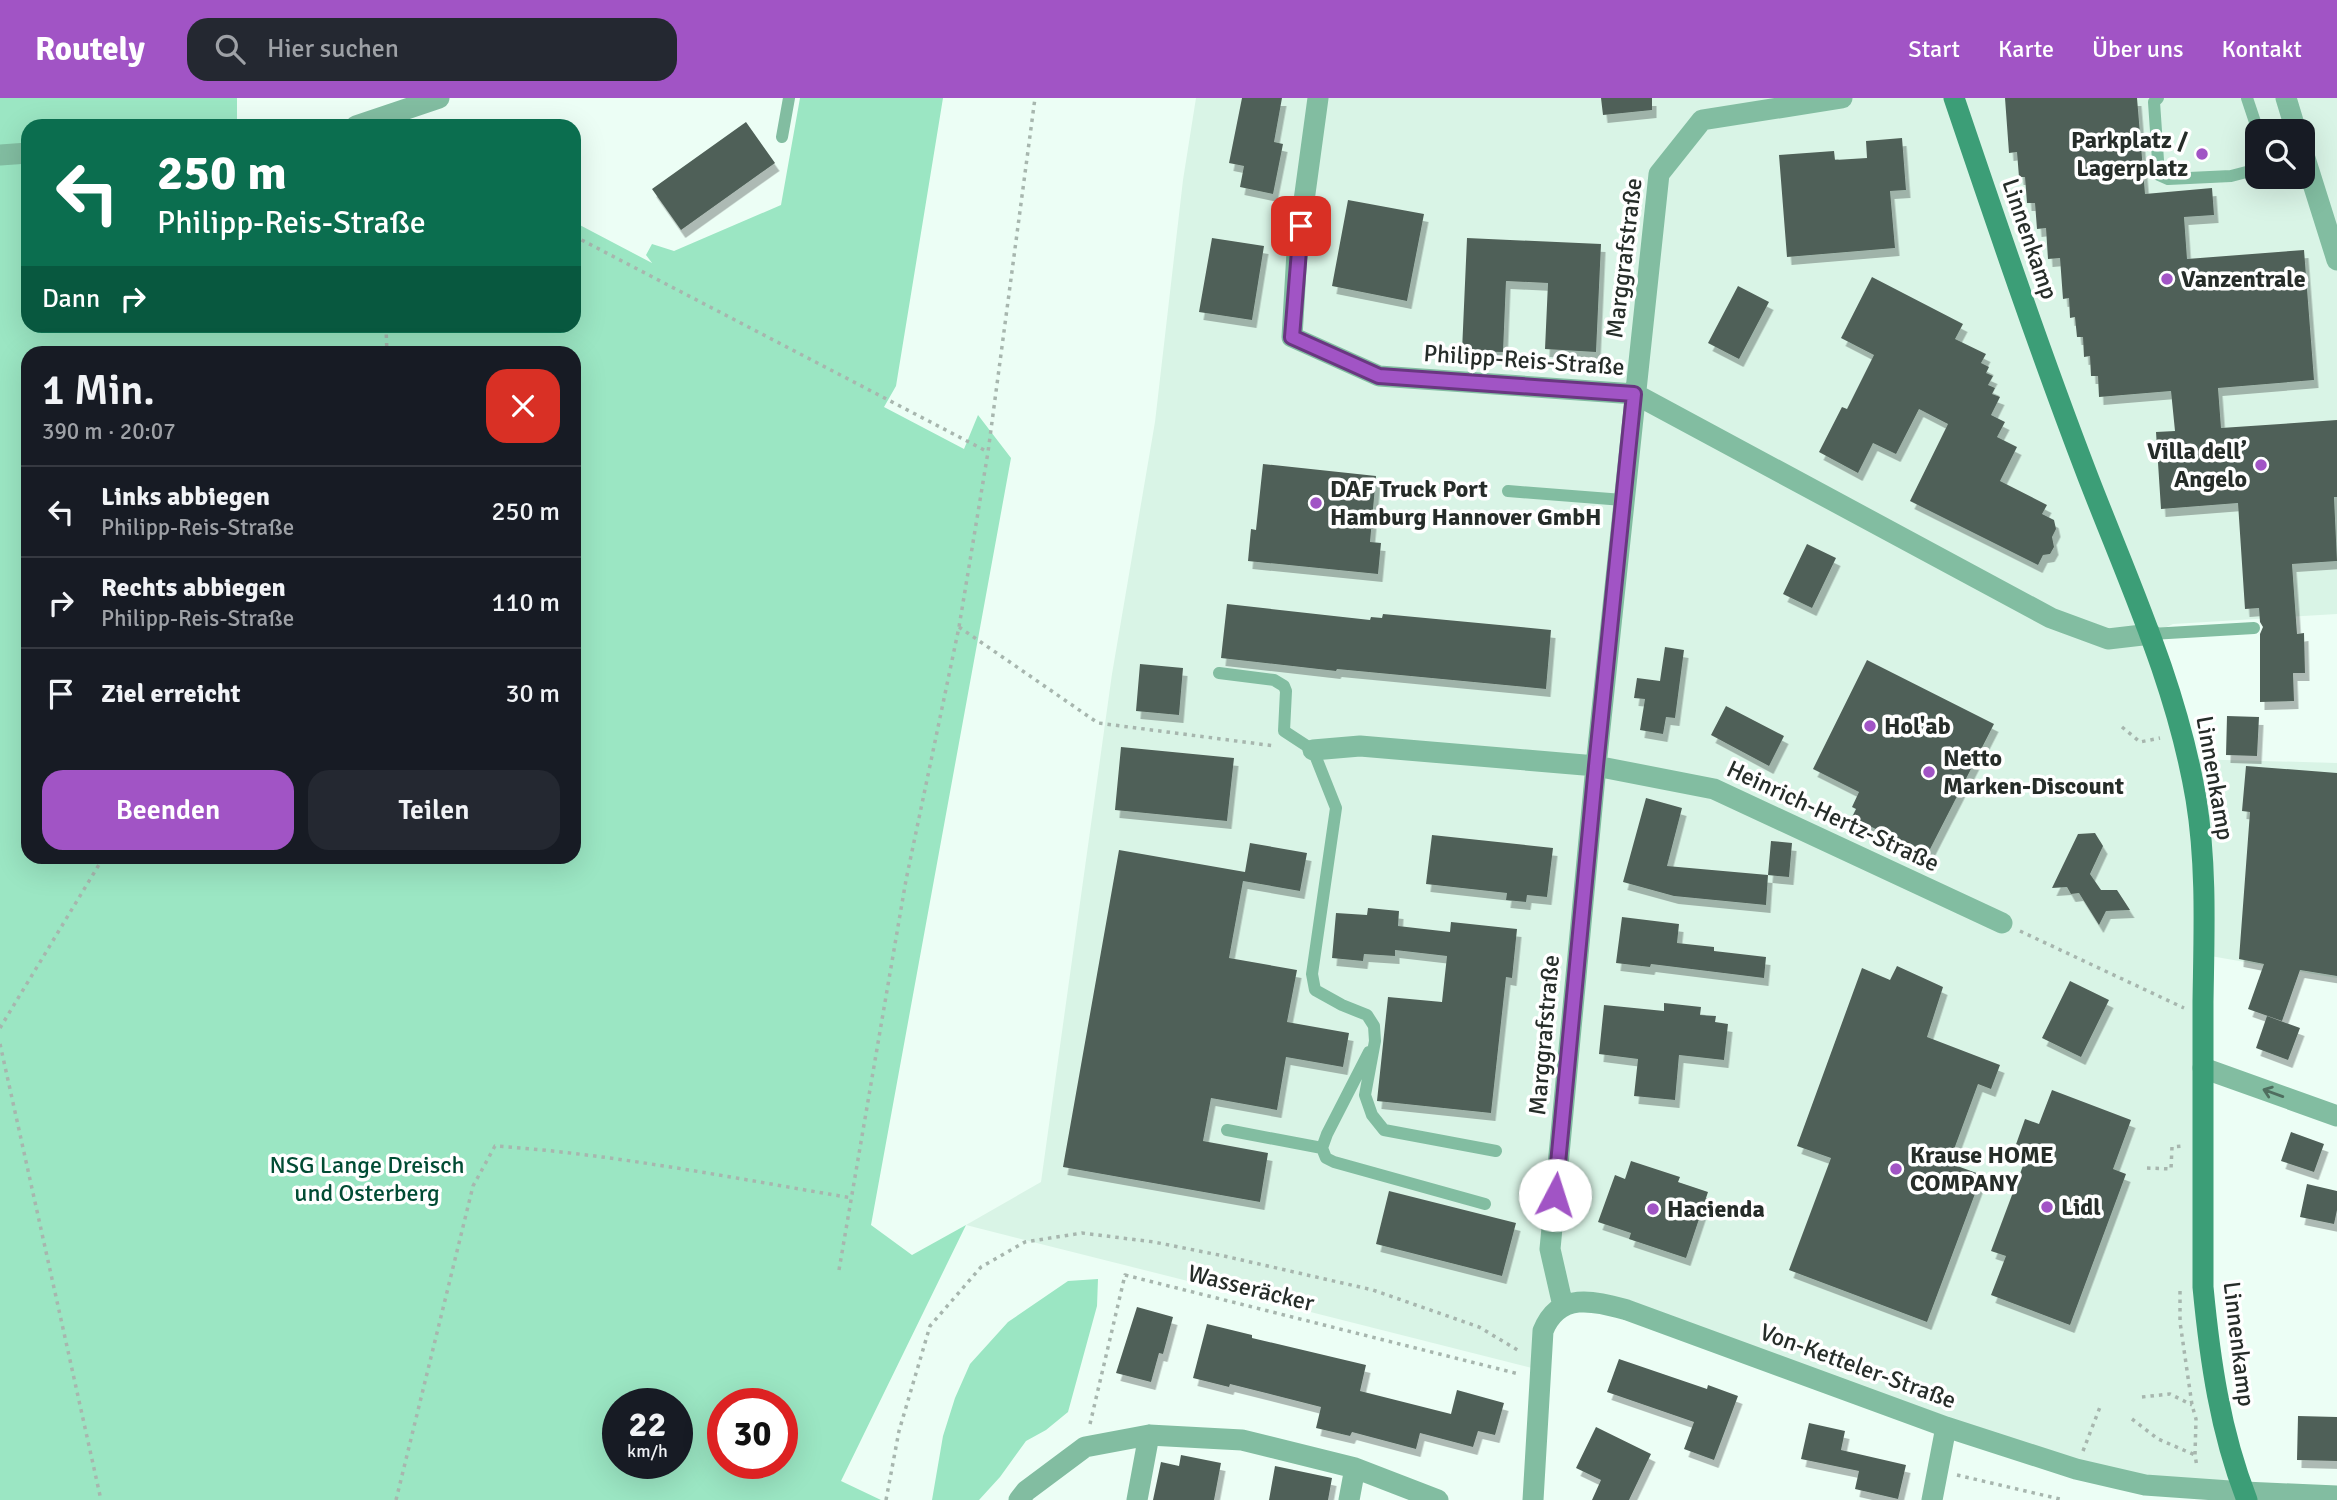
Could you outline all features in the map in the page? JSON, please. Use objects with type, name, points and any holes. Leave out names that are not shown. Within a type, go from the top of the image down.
[{"type":"main road","name":"Linnenkamp","points":[[1954,98],[2041,349],[2151,634],[2180,722],[2197,801],[2204,873],[2203,1287],[2208,1344],[2223,1426],[2246,1496]]},
{"type":"street","points":[[377,119],[439,98]]},
{"type":"street","name":"Philipp-Reis-Straße","points":[[1318,98],[1297,252],[1292,337],[1379,376],[1634,394],[2051,618],[2108,639],[2151,634]]},
{"type":"street","name":"Marggrafstraße","points":[[1563,1306],[1550,1249],[1596,766],[1659,174],[1702,120],[1842,98]]},
{"type":"street","points":[[2286,98],[2292,119]]},
{"type":"street","points":[[0,155],[21,154]]},
{"type":"street","points":[[2314,189],[2337,260]]},
{"type":"street","points":[[1313,750],[1360,746],[1596,766]]},
{"type":"street","name":"Heinrich-Hertz-Straße","points":[[1596,766],[1714,789],[2002,923]]},
{"type":"street","points":[[2203,1068],[2337,1116]]},
{"type":"street","name":"Von-Ketteler-Straße","points":[[1563,1306],[1590,1302],[1627,1310],[1946,1427],[2076,1469],[2145,1485],[2246,1496],[2337,1496]]},
{"type":"street","points":[[1533,1500],[1545,1326],[1563,1306]]},
{"type":"street","points":[[1932,1500],[1946,1427]]},
{"type":"street","points":[[1137,1500],[1149,1435]]},
{"type":"street","points":[[1019,1500],[1026,1491],[1085,1447],[1149,1435],[1242,1440],[1355,1468],[1438,1500]]},
{"type":"street","points":[[1349,1500],[1355,1468]]},
{"type":"lane","points":[[782,137],[789,98]]},
{"type":"lane","points":[[2158,98],[2154,102],[2159,175],[2168,179],[2231,176],[2245,172]]},
{"type":"lane","points":[[2247,98],[2254,119]]},
{"type":"lane","points":[[1508,491],[1623,500]]},
{"type":"lane","points":[[2151,634],[2254,628]]},
{"type":"lane","points":[[1219,673],[1261,677],[1282,683],[1286,691],[1284,731],[1313,750],[1336,808],[1312,974],[1315,990],[1367,1015],[1374,1026],[1375,1041],[1365,1095],[1372,1115],[1384,1130],[1496,1151]]},
{"type":"lane","points":[[1375,1041],[1338,1110],[1322,1149],[1326,1158],[1485,1204]]},
{"type":"lane","points":[[1227,1130],[1322,1149]]},
{"type":"path","points":[[839,1270],[906,880],[959,627],[988,452],[1035,98]]},
{"type":"path","points":[[581,240],[988,452]]},
{"type":"path","points":[[959,627],[1098,723],[1313,750]]},
{"type":"path","points":[[2122,727],[2140,742],[2166,736]]},
{"type":"path","points":[[0,1028],[99,864]]},
{"type":"path","points":[[2002,923],[2185,1009],[2185,996]]},
{"type":"path","points":[[0,1044],[101,1500]]},
{"type":"path","points":[[2147,1168],[2171,1169],[2172,1147],[2183,1146],[2183,1134]]},
{"type":"path","points":[[396,1500],[473,1186],[495,1146],[617,1160],[852,1198]]},
{"type":"path","points":[[886,1500],[899,1431],[930,1326],[981,1267],[1026,1242],[1082,1233],[1154,1242],[1373,1290],[1479,1327],[1540,1371]]},
{"type":"path","name":"Wasseräcker","points":[[1085,1447],[1125,1275],[1540,1371]]},
{"type":"path","points":[[2132,1419],[2158,1439],[2195,1455],[2197,1430],[2179,1322],[2180,1282]]},
{"type":"path","points":[[2142,1397],[2170,1394],[2192,1405]]},
{"type":"path","points":[[2076,1469],[2100,1407]]},
{"type":"path","points":[[1938,1470],[2064,1500]]},
{"type":"shaded area","points":[[1196,98],[2337,98],[2337,614],[2173,624],[2151,634],[2189,759],[2337,763],[2337,978],[2199,954],[2198,1285],[2231,1481],[2167,1480],[2068,1460],[1638,1306],[1554,1303],[1536,1369],[966,1225],[1041,1182],[1112,674],[1155,422],[1183,180]]},
{"type":"green space","name":"NSG Lange Dreisch und Osterberg","points":[[0,98],[237,98],[237,119],[21,119],[21,333],[581,333],[581,226],[652,263],[646,255],[652,244],[674,251],[781,205],[800,98],[943,98],[896,386],[884,407],[964,449],[978,415],[1011,458],[871,1225],[912,1255],[966,1225],[841,1481],[881,1500],[0,1500]]},
{"type":"green space","points":[[1098,1279],[1097,1306],[1068,1412],[1046,1430],[1026,1441],[979,1500],[932,1500],[943,1436],[955,1398],[970,1364],[1008,1322],[1068,1281]]},
{"type":"building","points":[[1242,98],[1282,98],[1274,142],[1283,144],[1273,194],[1240,187],[1244,166],[1229,163]]},
{"type":"building","points":[[1601,98],[1652,98],[1652,110],[1603,115]]},
{"type":"building","points":[[2005,98],[2137,98],[2145,194],[2212,188],[2214,215],[2184,217],[2187,259],[2304,250],[2314,380],[2218,388],[2221,428],[2337,420],[2337,497],[2334,497],[2337,561],[2292,564],[2297,634],[2304,633],[2305,673],[2293,673],[2294,701],[2260,702],[2260,634],[2263,627],[2259,608],[2245,609],[2238,503],[2161,509],[2156,432],[2175,431],[2171,391],[2099,397],[2098,376],[2091,376],[2090,356],[2084,357],[2083,337],[2077,337],[2075,317],[2070,318],[2069,298],[2063,299],[2060,258],[2048,259],[2046,228],[2037,229],[2035,203],[2027,203],[2025,177],[2019,177],[2017,152],[2009,153]]},
{"type":"building","points":[[746,122],[775,163],[681,230],[652,189]]},
{"type":"building","points":[[1902,138],[1906,190],[1890,191],[1895,248],[1787,257],[1779,155],[1834,151],[1835,160],[1867,158],[1866,141]]},
{"type":"building","points":[[1348,200],[1424,214],[1407,301],[1332,286]]},
{"type":"building","points":[[1212,238],[1264,246],[1252,320],[1199,312]]},
{"type":"building","points":[[1467,238],[1601,244],[1596,352],[1545,349],[1548,283],[1506,281],[1503,352],[1462,351]]},
{"type":"building","points":[[1872,277],[1963,324],[1955,339],[1986,354],[1981,363],[1989,367],[1986,373],[1993,376],[1988,385],[1995,388],[1992,394],[2000,397],[1991,415],[2005,422],[1997,437],[2017,447],[2000,481],[2047,505],[2042,514],[2054,520],[2054,547],[2050,554],[2043,555],[2038,565],[1910,501],[1948,424],[1919,409],[1896,454],[1873,443],[1858,473],[1819,452],[1842,407],[1847,409],[1874,355],[1841,338]]},
{"type":"building","points":[[1738,286],[1769,302],[1739,359],[1708,343]]},
{"type":"building","name":"DAF Truck Port Hamburg Hannover GmbH","points":[[1263,464],[1376,476],[1370,542],[1381,543],[1378,574],[1248,561],[1251,529],[1256,530]]},
{"type":"building","points":[[1807,544],[1836,558],[1812,608],[1783,594]]},
{"type":"building","points":[[1227,604],[1370,620],[1371,617],[1382,618],[1383,614],[1551,630],[1546,689],[1221,658]]},
{"type":"building","points":[[1665,647],[1684,650],[1675,718],[1666,717],[1663,734],[1640,730],[1645,699],[1634,698],[1637,678],[1660,681]]},
{"type":"building","points":[[1867,660],[1994,724],[1927,855],[1852,817],[1856,809],[1852,807],[1859,792],[1813,769]]},
{"type":"building","points":[[1140,664],[1183,668],[1179,715],[1136,711]]},
{"type":"building","points":[[1726,706],[1784,736],[1769,766],[1711,735]]},
{"type":"building","points":[[2227,716],[2259,717],[2257,756],[2226,755]]},
{"type":"building","points":[[1121,747],[1234,758],[1227,821],[1115,810]]},
{"type":"building","points":[[2246,766],[2337,773],[2337,976],[2300,970],[2282,1021],[2248,1009],[2264,964],[2239,959],[2250,812],[2242,811]]},
{"type":"building","points":[[1646,798],[1682,808],[1667,866],[1768,875],[1766,905],[1674,896],[1623,882]]},
{"type":"building","points":[[2095,833],[2103,846],[2090,874],[2101,890],[2117,890],[2130,910],[2106,911],[2099,925],[2079,893],[2071,894],[2067,887],[2052,888],[2078,834]]},
{"type":"building","points":[[1432,835],[1553,848],[1547,897],[1527,895],[1526,902],[1506,900],[1507,893],[1426,884]]},
{"type":"building","points":[[1771,841],[1792,843],[1789,877],[1768,875]]},
{"type":"building","points":[[1250,843],[1307,853],[1300,891],[1243,881],[1229,958],[1297,970],[1287,1022],[1349,1033],[1343,1067],[1286,1057],[1277,1110],[1211,1098],[1203,1141],[1268,1153],[1260,1202],[1063,1167],[1119,850],[1245,872]]},
{"type":"building","points":[[1368,908],[1399,911],[1398,926],[1450,932],[1451,922],[1517,929],[1512,978],[1506,977],[1491,1113],[1377,1101],[1388,997],[1442,1002],[1447,956],[1395,950],[1395,956],[1364,954],[1363,961],[1332,958],[1336,913],[1367,915]]},
{"type":"building","points":[[1622,917],[1679,924],[1677,943],[1714,947],[1714,951],[1766,957],[1764,978],[1651,964],[1650,967],[1616,963]]},
{"type":"building","name":"Krause HOME COMPANY","points":[[1897,966],[1943,987],[1927,1037],[2000,1065],[1991,1089],[1978,1084],[1949,1163],[1982,1175],[1927,1322],[1789,1270],[1831,1158],[1797,1146],[1862,968],[1890,980]]},
{"type":"building","points":[[2070,981],[2109,1000],[2081,1057],[2042,1038]]},
{"type":"building","points":[[1664,1003],[1701,1007],[1700,1015],[1716,1016],[1715,1022],[1728,1024],[1724,1060],[1679,1055],[1675,1100],[1634,1096],[1638,1059],[1599,1054],[1604,1005],[1664,1011]]},
{"type":"building","points":[[2267,1016],[2300,1028],[2288,1060],[2256,1048]]},
{"type":"building","points":[[2052,1090],[2131,1120],[2113,1169],[2126,1174],[2070,1325],[1991,1295],[2006,1256],[1991,1251],[2027,1155],[2014,1150],[2025,1119],[2039,1124]]},
{"type":"building","points":[[2291,1132],[2324,1144],[2314,1172],[2281,1161]]},
{"type":"building","points":[[1631,1161],[1680,1177],[1678,1182],[1708,1192],[1686,1258],[1629,1239],[1631,1233],[1598,1222],[1615,1175],[1625,1179]]},
{"type":"building","points":[[2307,1184],[2337,1191],[2334,1224],[2300,1217]]},
{"type":"building","points":[[1389,1191],[1516,1223],[1502,1276],[1376,1244]]},
{"type":"building","points":[[1137,1307],[1173,1317],[1163,1354],[1159,1353],[1151,1382],[1116,1373]]},
{"type":"building","points":[[1207,1324],[1252,1335],[1252,1338],[1366,1365],[1360,1391],[1451,1414],[1457,1390],[1504,1403],[1495,1435],[1478,1431],[1473,1447],[1420,1433],[1416,1449],[1352,1432],[1350,1436],[1316,1428],[1321,1407],[1230,1384],[1229,1387],[1193,1378]]},
{"type":"building","points":[[1619,1359],[1707,1389],[1708,1385],[1738,1396],[1714,1460],[1684,1449],[1694,1422],[1607,1392]]},
{"type":"building","points":[[2298,1416],[2337,1417],[2337,1461],[2297,1460]]},
{"type":"building","points":[[1809,1423],[1845,1431],[1841,1450],[1906,1465],[1898,1499],[1855,1489],[1859,1471],[1801,1459]]},
{"type":"building","points":[[1596,1427],[1651,1454],[1629,1500],[1592,1500],[1601,1480],[1576,1468]]},
{"type":"building","points":[[1181,1455],[1221,1463],[1214,1500],[1153,1500],[1161,1462],[1179,1466]]},
{"type":"building","points":[[1275,1466],[1332,1478],[1328,1500],[1269,1500]]},
{"type":"place","name":"Parkplatz / Lagerplatz","points":[[2202,154]]},
{"type":"place","name":"Vanzentrale","points":[[2167,279]]},
{"type":"place","name":"Villa dell’ Angelo","points":[[2261,465]]},
{"type":"place","name":"DAF Truck Port Hamburg Hannover GmbH","points":[[1316,503]]},
{"type":"place","name":"Hol'ab","points":[[1870,726]]},
{"type":"place","name":"Netto Marken-Discount","points":[[1929,772]]},
{"type":"place","name":"Krause HOME COMPANY","points":[[1896,1169]]},
{"type":"place","name":"Lidl","points":[[2047,1207]]},
{"type":"place","name":"Hacienda","points":[[1653,1209]]},
{"type":"route","points":[[1301,226],[1292,337],[1379,376],[1634,394],[1555,1195]]}]
